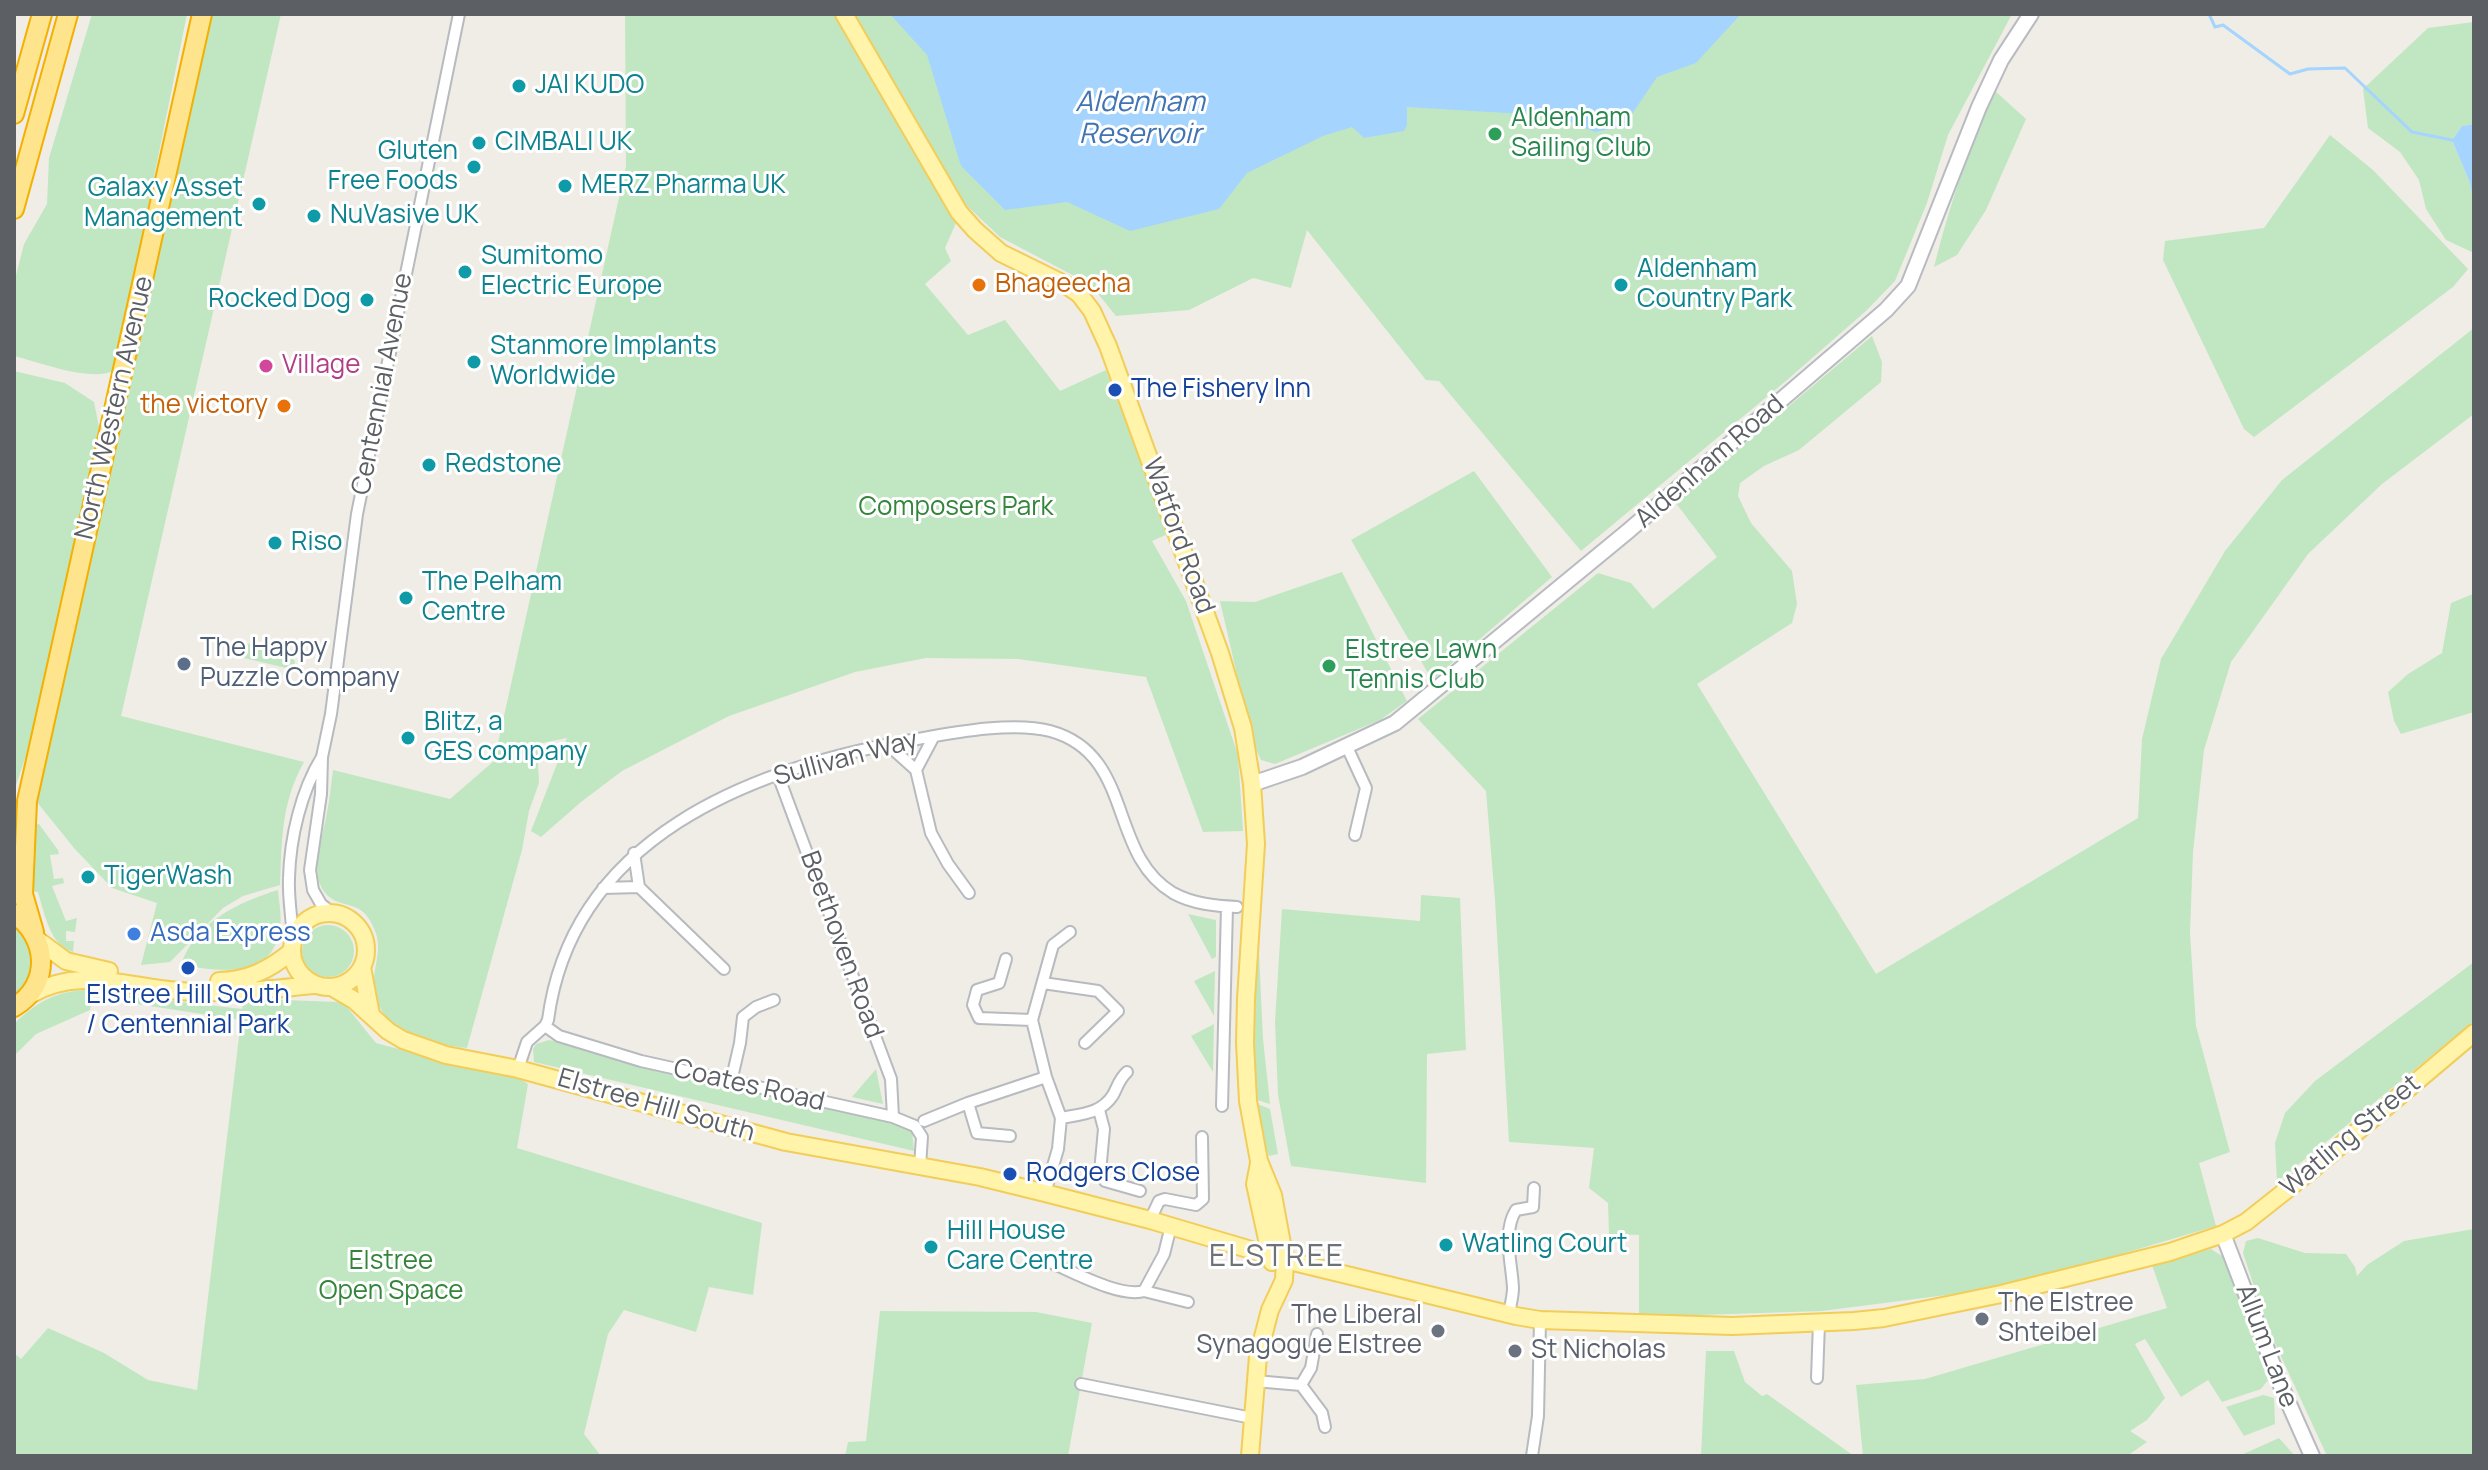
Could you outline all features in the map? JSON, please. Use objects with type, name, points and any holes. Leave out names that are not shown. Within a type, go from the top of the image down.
[{"type":"highway","points":[[14,114],[42,14]]},
{"type":"highway","points":[[14,209],[68,14]]},
{"type":"highway","name":"North Western Avenue","points":[[18,1004],[39,977],[42,964],[23,894],[27,801],[202,14]]},
{"type":"highway","name":"North Western Avenue","points":[[14,816],[27,801]]},
{"type":"highway","points":[[14,914],[36,936]]},
{"type":"main road","name":"Watford Road","points":[[844,14],[945,189],[975,230],[1001,253],[1073,289],[1092,311],[1108,346],[1220,653],[1243,728],[1252,784],[1256,844],[1245,1043],[1248,1101],[1259,1161],[1273,1195],[1278,1258]]},
{"type":"main road","points":[[36,936],[57,957],[79,966],[204,981],[238,980],[274,965],[292,946],[307,919],[332,913],[350,919],[362,931],[367,948],[362,967],[371,1015]]},
{"type":"main road","points":[[292,946],[298,971],[314,985]]},
{"type":"main road","points":[[18,1004],[61,981],[90,978],[178,991],[214,992],[314,985],[335,989],[349,982],[362,967]]},
{"type":"main road","name":"Elstree Hill South","points":[[335,989],[343,992],[388,1031],[426,1049],[518,1069],[747,1132],[1045,1193],[1278,1258],[1509,1315],[1540,1320],[1585,1321]]},
{"type":"main road","name":"Watling Street","points":[[1585,1321],[1732,1326],[1884,1318],[2086,1275],[2223,1234],[2246,1222],[2308,1173],[2474,1033]]},
{"type":"main road","name":"Watford Road","points":[[1259,1161],[1255,1184],[1260,1216],[1278,1258]]},
{"type":"main road","points":[[1273,1195],[1304,1264]]},
{"type":"main road","points":[[1232,1245],[1252,1233],[1260,1216]]},
{"type":"main road","points":[[1250,1456],[1258,1356],[1270,1310],[1284,1280],[1278,1258]]},
{"type":"street","name":"Centennial Avenue","points":[[332,913],[321,904],[313,890],[310,870],[321,794],[322,757],[333,699],[357,514],[459,14]]},
{"type":"street","name":"Aldenham Road","points":[[1252,784],[1302,767],[1395,723],[1627,532],[1886,310],[1908,286],[1979,107],[2001,60],[2031,14]]},
{"type":"street","name":"Sullivan Way","points":[[518,1069],[527,1042],[545,1026],[562,958],[578,923],[634,853],[661,832],[778,775],[887,744],[934,736],[1033,729],[1048,731],[1078,743],[1092,754],[1105,771],[1134,848],[1143,865],[1158,881],[1195,902],[1232,907],[1222,1106]]},
{"type":"street","points":[[916,770],[934,736]]},
{"type":"street","points":[[887,744],[916,770],[931,833],[969,893]]},
{"type":"street","points":[[1347,747],[1366,788],[1355,835]]},
{"type":"street","name":"Centennial Avenue","points":[[292,946],[290,864],[305,793],[322,757]]},
{"type":"street","name":"Beethoven Road","points":[[778,775],[891,1079],[893,1117]]},
{"type":"street","points":[[634,853],[639,887],[724,969]]},
{"type":"street","points":[[603,888],[639,887]]},
{"type":"street","points":[[1045,1193],[1058,1149],[1061,1118],[1046,1077],[1032,1020],[1053,945],[1070,932]]},
{"type":"street","points":[[1006,959],[999,983],[977,990],[973,1005],[979,1018],[1032,1020]]},
{"type":"street","points":[[1043,983],[1098,991],[1118,1011],[1085,1043]]},
{"type":"street","points":[[731,1082],[743,1017],[756,1007],[774,1000]]},
{"type":"street","name":"Coates Road","points":[[545,1026],[559,1036],[641,1061],[893,1117],[920,1131],[920,1166]]},
{"type":"street","points":[[1061,1118],[1099,1110],[1112,1097],[1119,1079],[1127,1072]]},
{"type":"street","points":[[924,1121],[1046,1077]]},
{"type":"street","points":[[968,1103],[977,1133],[1010,1136]]},
{"type":"street","points":[[1099,1110],[1104,1129],[1100,1172],[1105,1181],[1140,1191]]},
{"type":"street","points":[[1150,1220],[1159,1201],[1165,1199],[1196,1205],[1203,1199],[1202,1137]]},
{"type":"street","points":[[1509,1315],[1513,1290],[1509,1267],[1510,1228],[1516,1210],[1533,1207],[1534,1188]]},
{"type":"street","points":[[1140,1292],[1164,1254],[1171,1226]]},
{"type":"street","name":"Allum Lane","points":[[2223,1234],[2281,1386],[2312,1456]]},
{"type":"street","points":[[1052,1263],[1100,1284],[1188,1302]]},
{"type":"street","points":[[1532,1456],[1538,1416],[1540,1320]]},
{"type":"street","points":[[1817,1378],[1819,1323]]},
{"type":"street","points":[[1301,1385],[1311,1368],[1317,1334]]},
{"type":"street","points":[[1255,1381],[1301,1385],[1322,1413],[1325,1427]]},
{"type":"street","points":[[1081,1384],[1252,1418]]},
{"type":"green space","points":[[92,14],[187,14],[115,370],[93,374],[14,356],[14,283],[24,244],[47,204],[49,158]]},
{"type":"green space","points":[[211,14],[281,14],[121,716],[304,762],[287,807],[280,885],[243,896],[223,908],[170,962],[141,965],[157,903],[112,888],[36,801]]},
{"type":"green space","name":"Composers Park","points":[[625,14],[833,14],[956,223],[945,248],[951,261],[925,284],[968,335],[1005,320],[1060,391],[1106,370],[1168,534],[1152,541],[1186,601],[1238,755],[1243,831],[1203,832],[1146,677],[1018,659],[926,658],[855,672],[729,716],[622,771],[541,837],[531,831],[567,738],[537,744],[539,783],[467,1048],[452,1046],[405,1031],[382,1011],[374,979],[378,949],[375,931],[359,909],[334,900],[322,888],[318,878],[318,855],[333,770],[450,799],[494,761],[626,166]]},
{"type":"green space","name":"Aldenham Country Park","points":[[849,14],[2012,14],[1948,135],[1927,203],[1895,281],[1866,311],[1787,380],[1581,551],[1439,381],[1426,380],[1307,230],[1291,288],[1253,278],[1189,310],[1116,316],[1084,281],[1000,237],[963,202]]},
{"type":"green space","points":[[2474,22],[2474,124],[2462,126],[2452,140],[2470,183],[2474,205],[2474,253],[2446,240],[2426,209],[2419,180],[2400,152],[2368,128],[2363,89],[2428,28]]},
{"type":"green space","points":[[1994,90],[2026,119],[1986,210],[1957,255],[1934,267],[1960,177]]},
{"type":"green space","points":[[2330,135],[2373,170],[2468,269],[2453,287],[2254,437],[2244,429],[2163,260],[2165,241],[2264,228]]},
{"type":"green space","points":[[2474,328],[2474,414],[2382,484],[2308,554],[2231,662],[2204,750],[2193,852],[2190,933],[2196,1026],[2230,1152],[2199,1163],[2216,1226],[2108,1258],[1970,1292],[1822,1311],[1639,1317],[1639,1235],[1609,1234],[1608,1203],[1589,1188],[1594,1148],[1509,1142],[1486,791],[1418,719],[1598,573],[1631,583],[1653,609],[1717,557],[1675,502],[1872,336],[1882,362],[1881,382],[1799,450],[1764,466],[1740,483],[1738,496],[1751,523],[1792,571],[1797,604],[1792,623],[1697,684],[1876,974],[2138,818],[2142,739],[2161,659],[2225,551],[2282,480]]},
{"type":"green space","points":[[14,371],[65,383],[94,402],[99,427],[30,744],[14,791]]},
{"type":"green space","points":[[1474,471],[1552,577],[1432,680],[1351,540]]},
{"type":"green space","name":"Elstree Lawn Tennis Club","points":[[1342,572],[1407,701],[1380,720],[1275,764],[1261,760],[1252,740],[1220,601],[1255,602]]},
{"type":"green space","points":[[2473,594],[2474,712],[2401,734],[2394,721],[2388,692],[2408,674],[2442,653],[2451,603]]},
{"type":"green space","points":[[246,643],[290,654],[295,662],[293,667],[240,657],[238,649]]},
{"type":"green space","points":[[39,824],[58,850],[59,854],[50,855],[54,879],[63,878],[64,883],[52,886],[66,921],[77,918],[75,932],[66,931],[66,941],[74,941],[73,952],[65,949],[53,936],[38,892],[29,891],[33,825]]},
{"type":"green space","points":[[278,890],[280,928],[267,957],[242,969],[181,965],[197,937],[220,916]]},
{"type":"green space","points":[[1421,895],[1460,898],[1466,1050],[1427,1054],[1426,1183],[1291,1166],[1278,1095],[1275,1022],[1282,909],[1420,921]]},
{"type":"green space","points":[[1188,914],[1216,920],[1216,957],[1212,959]]},
{"type":"green space","points":[[14,925],[28,941],[32,960],[28,978],[14,994]]},
{"type":"green space","points":[[328,925],[346,933],[354,951],[346,969],[328,977],[310,969],[302,951],[310,933]]},
{"type":"green space","points":[[1259,953],[1270,1104],[1254,1099],[1252,1007]]},
{"type":"green space","points":[[2474,962],[2474,1021],[2277,1182],[2275,1143],[2285,1113],[2315,1081]]},
{"type":"green space","points":[[1215,971],[1214,1016],[1194,981]]},
{"type":"green space","points":[[86,990],[92,999],[90,1010],[36,1034],[14,1056],[14,1024],[38,1004],[56,996]]},
{"type":"green space","name":"Elstree Open Space","points":[[130,996],[242,1009],[244,1000],[256,999],[338,1002],[346,1006],[376,1043],[465,1067],[512,1074],[528,1084],[517,1148],[762,1223],[753,1295],[709,1287],[696,1332],[624,1310],[608,1334],[584,1434],[601,1456],[14,1456],[14,1353],[21,1359],[48,1328],[104,1353],[148,1380],[197,1390],[241,1020],[117,1001]]},
{"type":"green space","points":[[1214,1024],[1213,1072],[1191,1036]]},
{"type":"green space","points":[[549,1040],[900,1124],[912,1130],[914,1151],[534,1062],[533,1049],[536,1044]]},
{"type":"green space","points":[[876,1069],[883,1104],[852,1097]]},
{"type":"green space","points":[[1255,1103],[1270,1109],[1278,1154],[1269,1156],[1259,1129]]},
{"type":"green space","points":[[2474,1229],[2474,1456],[2327,1456],[2267,1326],[2243,1253],[2246,1241],[2258,1238],[2305,1253],[2346,1254],[2357,1276],[2367,1265],[2404,1241]]},
{"type":"green space","points":[[2211,1249],[2225,1258],[2263,1364],[2268,1380],[2261,1389],[2222,1402],[2208,1380],[2181,1397],[2145,1339],[2135,1344],[2165,1398],[2147,1420],[2130,1431],[2147,1442],[2127,1456],[1863,1456],[1856,1385],[1925,1379],[2167,1308],[2152,1265]]},
{"type":"green space","points":[[880,1311],[1036,1312],[1092,1323],[1068,1456],[845,1456],[848,1442],[866,1441]]},
{"type":"green space","points":[[1706,1351],[1734,1351],[1745,1382],[1762,1396],[1767,1394],[1854,1456],[1701,1456]]},
{"type":"green space","points":[[2263,1395],[2274,1398],[2275,1424],[2244,1436],[2226,1407]]},
{"type":"green space","points":[[2279,1438],[2295,1456],[2239,1456]]},
{"type":"water","name":"Aldenham Reservoir","points":[[890,14],[1741,14],[1696,63],[1657,77],[1624,126],[1595,132],[1556,116],[1407,107],[1404,131],[1364,138],[1352,127],[1323,136],[1247,173],[1219,209],[1130,231],[1067,202],[1005,210],[961,166],[927,55]]},
{"type":"water","points":[[2474,124],[2474,205],[2470,183],[2452,140],[2462,126]]},
{"type":"waterway","points":[[2209,14],[2215,27],[2223,25],[2290,74],[2308,69],[2345,68],[2412,132],[2452,140]]},
{"type":"place","name":"JAI KUDO","points":[[519,86]]},
{"type":"place","name":"Aldenham Sailing Club","points":[[1495,134]]},
{"type":"place","name":"CIMBALI UK","points":[[479,143]]},
{"type":"place","name":"Gluten Free Foods","points":[[474,167]]},
{"type":"place","name":"MERZ Pharma UK","points":[[565,186]]},
{"type":"place","name":"Galaxy Asset Management","points":[[259,204]]},
{"type":"place","name":"NuVasive UK","points":[[314,216]]},
{"type":"place","name":"Sumitomo Electric Europe","points":[[465,272]]},
{"type":"place","name":"Bhageecha","points":[[979,285]]},
{"type":"place","name":"Aldenham Country Park","points":[[1621,285]]},
{"type":"place","name":"Rocked Dog","points":[[367,300]]},
{"type":"place","name":"Stanmore Implants Worldwide","points":[[474,362]]},
{"type":"place","name":"Village","points":[[266,366]]},
{"type":"place","name":"The Fishery Inn","points":[[1115,390]]},
{"type":"place","name":"the victory","points":[[284,406]]},
{"type":"place","name":"Redstone","points":[[429,465]]},
{"type":"place","name":"Riso","points":[[275,543]]},
{"type":"place","name":"The Pelham Centre","points":[[406,598]]},
{"type":"place","name":"The Happy Puzzle Company","points":[[184,664]]},
{"type":"place","name":"Elstree Lawn Tennis Club","points":[[1329,666]]},
{"type":"place","name":"Blitz, a GES company","points":[[408,738]]},
{"type":"place","name":"TigerWash","points":[[88,877]]},
{"type":"place","name":"Asda Express","points":[[134,934]]},
{"type":"place","name":"Elstree Hill South / Centennial Park","points":[[188,968]]},
{"type":"place","name":"Rodgers Close","points":[[1010,1174]]},
{"type":"place","name":"Watling Court","points":[[1446,1245]]},
{"type":"place","name":"Hill House Care Centre","points":[[931,1247]]},
{"type":"place","name":"The Elstree Shteibel","points":[[1982,1319]]},
{"type":"place","name":"The Liberal Synagogue Elstree","points":[[1438,1331]]},
{"type":"place","name":"St Nicholas","points":[[1515,1351]]},
{"type":"district","name":"ELSTREE","points":[[1277,1258]]}]
